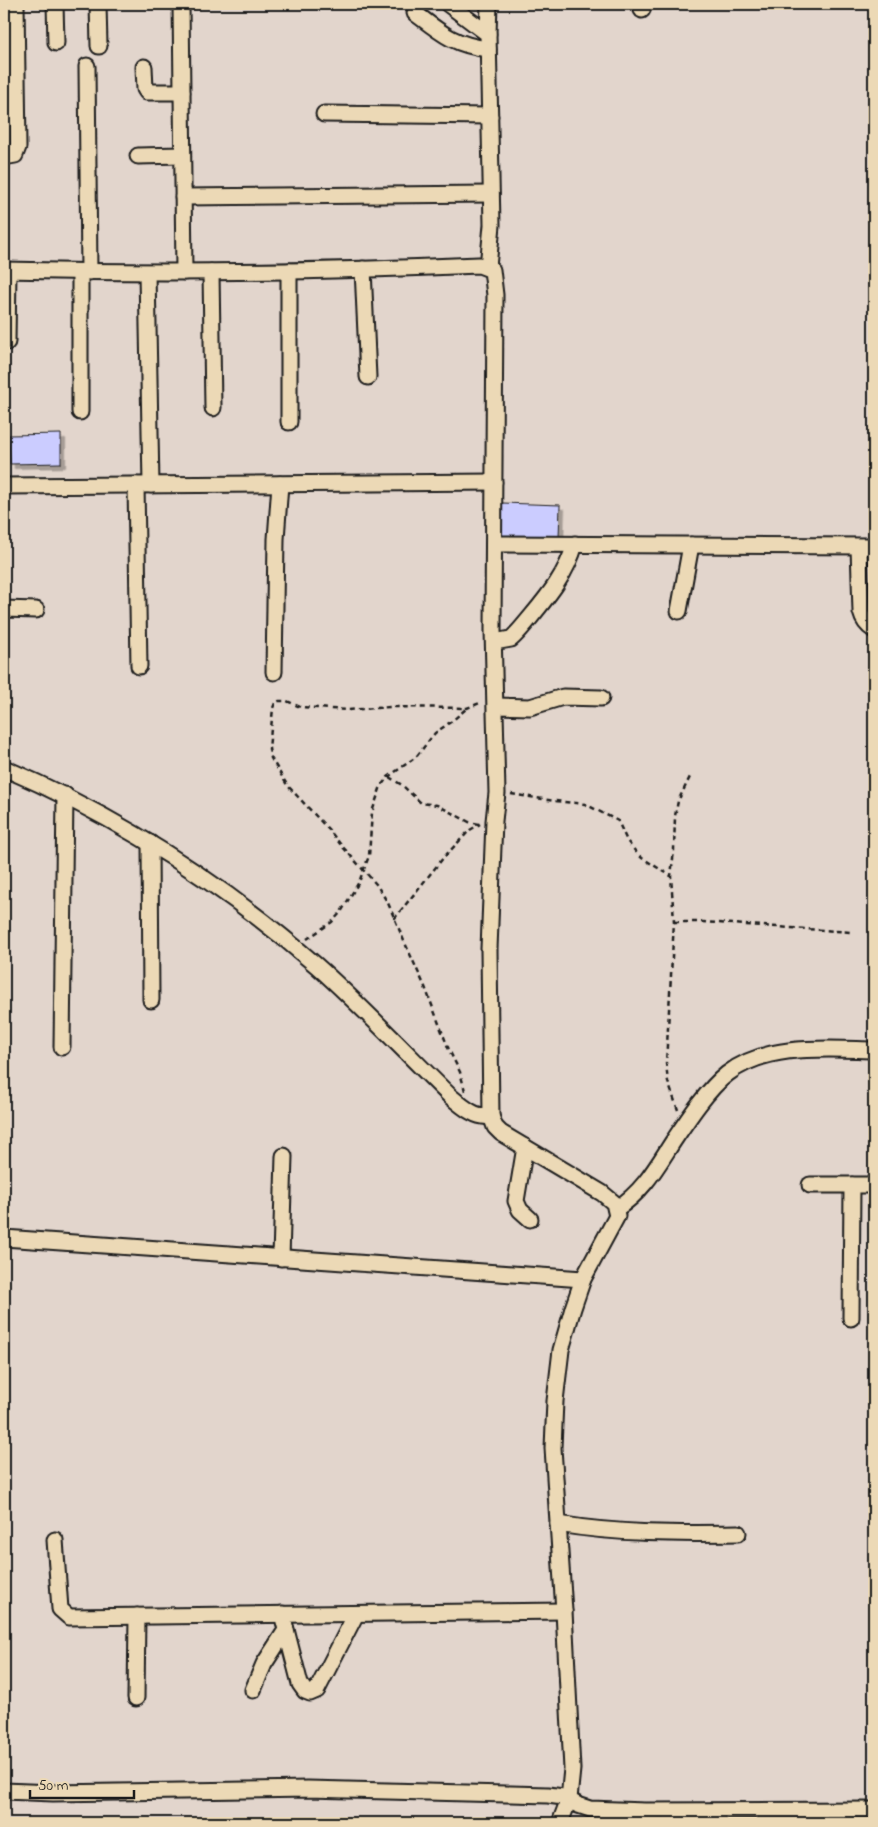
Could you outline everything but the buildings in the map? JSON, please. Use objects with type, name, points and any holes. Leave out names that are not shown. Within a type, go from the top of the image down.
[{"type":"street","points":[[4,157],[15,155],[18,147],[16,4]]},
{"type":"street","points":[[55,4],[56,43]]},
{"type":"street","points":[[98,4],[98,46]]},
{"type":"street","points":[[180,4],[184,272]]},
{"type":"street","points":[[448,4],[488,42]]},
{"type":"street","points":[[488,267],[491,233],[489,4]]},
{"type":"street","points":[[415,13],[450,38],[470,46],[488,42]]},
{"type":"street","points":[[80,412],[87,66]]},
{"type":"street","points":[[144,67],[145,89],[147,92],[182,92]]},
{"type":"street","points":[[324,114],[490,116]]},
{"type":"street","points":[[138,156],[182,155]]},
{"type":"street","points":[[183,197],[491,194]]},
{"type":"street","points":[[7,342],[6,271],[147,273],[479,265],[492,270],[495,295],[494,642],[497,792],[494,821],[489,949],[491,1116],[501,1133],[614,1203],[617,1216],[583,1279],[572,1308],[561,1350],[555,1401],[553,1448],[572,1768],[569,1799],[560,1823]]},
{"type":"street","points":[[363,269],[368,376]]},
{"type":"street","points":[[289,271],[289,422]]},
{"type":"street","points":[[211,272],[213,408]]},
{"type":"street","points":[[139,666],[147,273]]},
{"type":"street","points":[[4,486],[494,482]]},
{"type":"street","points":[[274,672],[276,539],[280,484]]},
{"type":"street","points":[[494,544],[874,546]]},
{"type":"street","points":[[494,642],[511,639],[532,615],[564,574],[570,562],[575,544]]},
{"type":"street","points":[[679,611],[691,545]]},
{"type":"street","points":[[858,547],[861,612],[863,620],[874,630]]},
{"type":"street","points":[[4,609],[36,610]]},
{"type":"street","points":[[496,701],[530,707],[563,697],[601,698]]},
{"type":"street","points":[[4,768],[88,807],[150,843],[206,879],[332,979],[450,1096],[474,1113],[484,1117],[491,1116]]},
{"type":"street","points":[[62,1047],[65,796]]},
{"type":"street","points":[[150,843],[151,1000]]},
{"type":"street","points":[[616,1209],[630,1200],[649,1180],[685,1125],[726,1075],[736,1068],[776,1053],[811,1050],[874,1050]]},
{"type":"street","points":[[524,1147],[516,1200],[520,1210],[530,1219]]},
{"type":"street","points":[[280,1258],[284,1156]]},
{"type":"street","points":[[851,1318],[852,1185]]},
{"type":"street","points":[[810,1186],[874,1185]]},
{"type":"street","points":[[4,1238],[583,1279]]},
{"type":"street","points":[[558,1524],[608,1531],[682,1534],[738,1533]]},
{"type":"street","points":[[55,1540],[59,1604],[62,1613],[69,1617],[564,1611]]},
{"type":"street","points":[[282,1614],[300,1684],[307,1692],[314,1693],[356,1614]]},
{"type":"street","points":[[136,1698],[137,1616]]},
{"type":"street","points":[[254,1690],[264,1664],[286,1630]]},
{"type":"street","points":[[4,1791],[53,1793],[308,1789],[548,1795],[569,1799],[578,1805],[590,1809],[664,1817],[761,1817],[874,1810]]},
{"type":"path","points":[[474,1113],[469,1105],[460,1072],[449,1050],[426,987],[388,903],[364,870],[300,800],[278,771],[271,758],[269,749],[275,703],[279,701],[288,701],[300,707],[348,710],[390,706],[467,708],[496,701]]},
{"type":"path","points":[[294,947],[332,922],[350,900],[369,856],[372,812],[381,786],[388,777],[416,757],[435,732],[467,708]]},
{"type":"path","points":[[388,777],[402,785],[421,803],[437,805],[469,822],[479,824]]},
{"type":"path","points":[[685,1125],[668,1082],[666,1062],[674,922],[671,876],[675,816],[678,801],[690,777]]},
{"type":"path","points":[[497,792],[585,804],[618,821],[627,842],[636,852],[671,876]]},
{"type":"path","points":[[394,919],[444,857],[470,830],[479,824],[494,821]]},
{"type":"path","points":[[674,922],[703,922],[851,932]]}]
